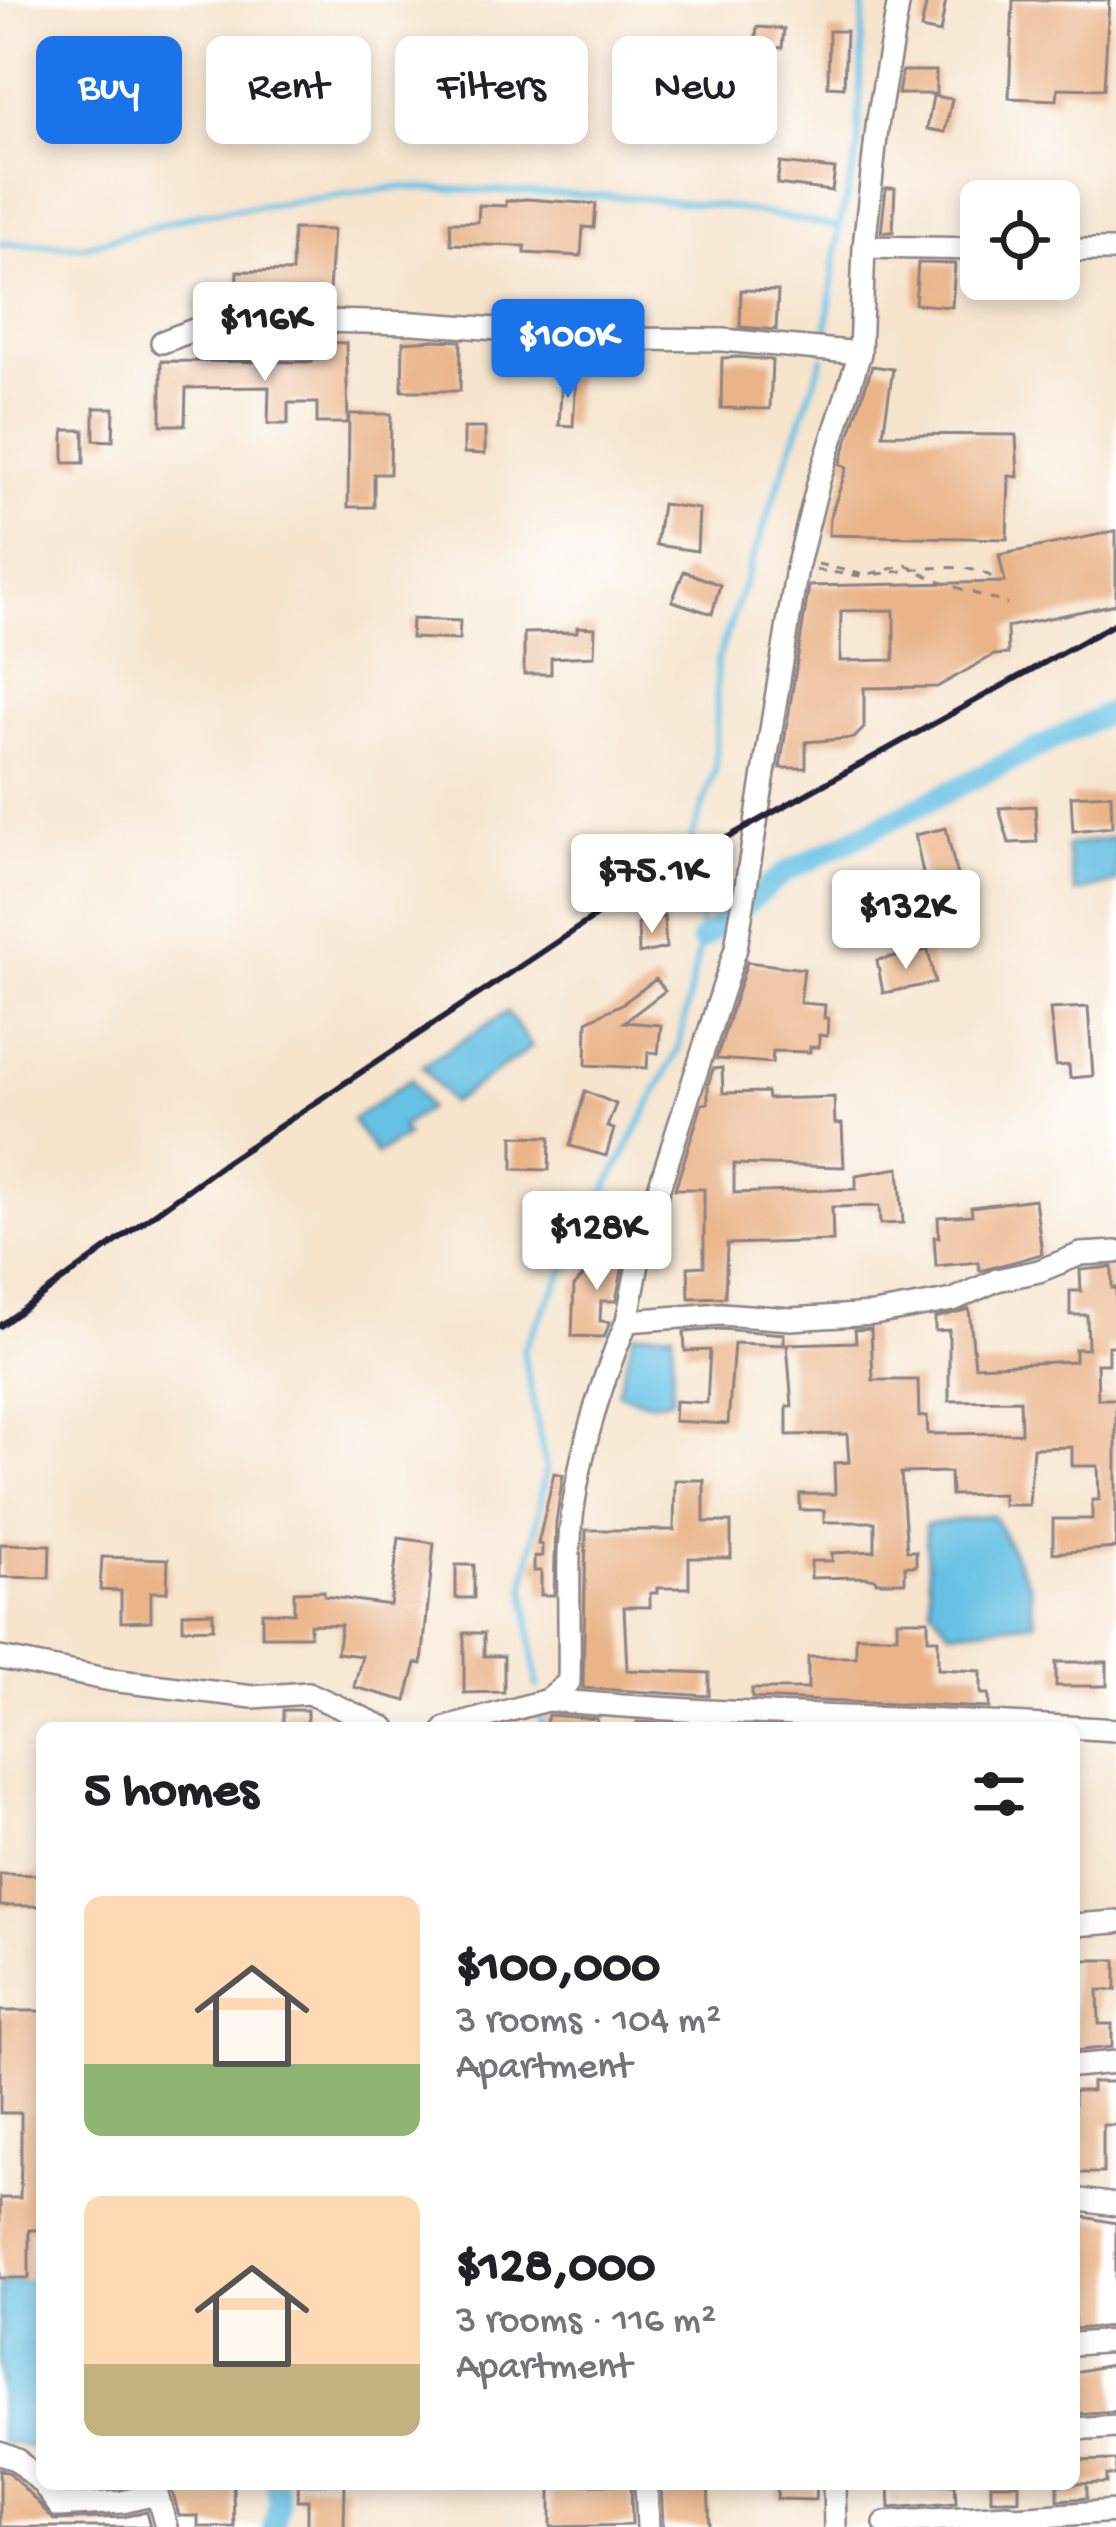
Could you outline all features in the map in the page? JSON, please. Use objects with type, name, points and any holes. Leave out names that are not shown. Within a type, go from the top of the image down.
[{"type":"street","points":[[468,1722],[547,1700],[568,1682],[569,1552],[583,1452],[606,1370],[627,1321],[644,1238],[736,948],[798,564],[860,353],[864,247],[878,119],[899,0]]},
{"type":"street","points":[[864,247],[960,249]]},
{"type":"street","points":[[1080,250],[1116,250]]},
{"type":"street","points":[[162,342],[223,319],[415,323],[637,339],[723,340],[860,353]]},
{"type":"street","points":[[627,1321],[721,1314],[791,1319],[874,1314],[953,1300],[997,1280],[1039,1271],[1081,1254],[1116,1252]]},
{"type":"street","points":[[0,1658],[111,1680],[253,1697],[308,1693],[372,1722]]},
{"type":"street","points":[[547,1700],[651,1719],[891,1716],[987,1722]]},
{"type":"street","points":[[1080,1728],[1116,1730]]},
{"type":"street","points":[[1080,1925],[1116,1922]]},
{"type":"street","points":[[1080,2065],[1116,2062]]},
{"type":"street","points":[[1080,2200],[1116,2204]]},
{"type":"street","points":[[1080,2344],[1116,2341]]},
{"type":"street","points":[[1080,2429],[1116,2426]]},
{"type":"street","points":[[0,2453],[18,2460],[36,2477]]},
{"type":"street","points":[[48,2490],[59,2506],[122,2502],[152,2490]]},
{"type":"street","points":[[155,2490],[166,2527]]},
{"type":"street","points":[[646,2490],[648,2527]]},
{"type":"street","points":[[834,2490],[835,2527]]},
{"type":"street","points":[[885,2523],[1007,2515],[1015,2522],[1116,2511]]},
{"type":"path","points":[[798,564],[865,575],[941,568],[986,571],[999,582]]},
{"type":"path","points":[[865,575],[906,565],[940,582],[1007,604]]},
{"type":"water","points":[[1116,837],[1116,882],[1075,893],[1066,846]]},
{"type":"water","points":[[507,1012],[532,1047],[451,1103],[422,1066]]},
{"type":"water","points":[[411,1079],[428,1108],[401,1127],[407,1135],[376,1154],[352,1120]]},
{"type":"water","points":[[673,1332],[672,1398],[651,1402],[617,1393],[634,1333]]},
{"type":"water","points":[[993,1515],[1029,1584],[1035,1622],[950,1631],[931,1607],[925,1525]]},
{"type":"water","points":[[36,2241],[36,2446],[0,2442],[0,2282],[32,2281]]},
{"type":"building","points":[[927,0],[946,0],[940,33],[921,29]]},
{"type":"building","points":[[1013,0],[1109,0],[1104,89],[1058,88],[1057,100],[1009,98]]},
{"type":"building","points":[[757,27],[784,29],[782,48],[777,48],[777,36],[756,36]]},
{"type":"building","points":[[829,31],[846,31],[844,87],[828,86]]},
{"type":"building","points":[[902,71],[936,71],[936,94],[898,94]]},
{"type":"building","points":[[933,96],[952,99],[945,132],[927,129]]},
{"type":"building","points":[[780,163],[835,169],[832,191],[777,184]]},
{"type":"building","points":[[886,188],[895,188],[893,232],[881,232]]},
{"type":"building","points":[[506,201],[596,204],[594,228],[583,227],[581,256],[525,253],[525,246],[451,244],[450,222],[478,222],[479,205],[506,206]]},
{"type":"building","points":[[293,229],[333,230],[328,306],[236,304],[237,271],[292,272]]},
{"type":"building","points":[[918,263],[955,264],[952,307],[915,304]]},
{"type":"building","points":[[741,290],[778,291],[776,330],[740,327]]},
{"type":"building","points":[[461,341],[460,391],[402,391],[403,342]]},
{"type":"building","points":[[312,342],[346,343],[348,423],[317,423],[317,403],[288,403],[288,424],[268,424],[269,387],[186,388],[185,425],[161,425],[161,361],[312,362]]},
{"type":"building","points":[[722,358],[772,360],[770,409],[721,408]]},
{"type":"building","points":[[872,366],[893,369],[883,434],[1016,435],[1018,477],[1009,476],[1007,539],[829,535],[847,467],[840,464]]},
{"type":"building","points":[[562,376],[576,377],[573,426],[559,425]]},
{"type":"building","points":[[94,408],[114,408],[113,441],[94,440]]},
{"type":"building","points":[[349,414],[391,414],[390,474],[374,474],[374,507],[348,507]]},
{"type":"building","points":[[464,428],[485,428],[485,454],[464,453]]},
{"type":"building","points":[[64,430],[84,430],[84,463],[64,463]]},
{"type":"building","points":[[662,504],[699,509],[697,551],[656,545]]},
{"type":"building","points":[[1116,531],[1116,604],[1007,627],[1008,654],[994,655],[937,687],[864,688],[864,728],[854,738],[806,742],[806,768],[780,768],[809,586],[1005,582],[999,555]],"holes":[[[894,610],[894,660],[840,661],[841,611]]]},
{"type":"building","points":[[684,571],[720,585],[712,614],[672,601]]},
{"type":"building","points":[[412,619],[460,621],[459,640],[411,638]]},
{"type":"building","points":[[577,627],[595,628],[594,656],[551,658],[551,674],[524,674],[524,633],[577,632]]},
{"type":"building","points":[[1111,794],[1112,827],[1073,831],[1071,796]]},
{"type":"building","points":[[1035,806],[1037,842],[1009,843],[999,808]]},
{"type":"building","points":[[946,828],[970,933],[923,942],[914,900],[928,897],[915,835]]},
{"type":"building","points":[[664,916],[666,948],[639,954],[638,924]]},
{"type":"building","points":[[928,950],[935,983],[883,993],[877,960]]},
{"type":"building","points":[[747,962],[804,969],[800,1003],[825,1005],[824,1018],[828,1018],[827,1036],[819,1035],[819,1047],[810,1047],[810,1052],[773,1051],[772,1063],[716,1059]]},
{"type":"building","points":[[656,979],[665,991],[624,1022],[661,1025],[658,1053],[648,1052],[647,1068],[586,1065],[587,1021],[622,1004]]},
{"type":"building","points":[[1088,1007],[1093,1076],[1070,1078],[1069,1065],[1056,1066],[1050,1009]]},
{"type":"building","points":[[722,1068],[723,1093],[767,1092],[768,1099],[834,1097],[835,1124],[842,1124],[844,1167],[734,1164],[734,1193],[856,1189],[856,1175],[899,1168],[903,1223],[880,1224],[879,1206],[832,1207],[833,1241],[727,1244],[725,1297],[689,1298],[688,1267],[704,1266],[704,1189],[675,1189],[702,1104],[708,1103],[713,1069]]},
{"type":"building","points":[[585,1091],[616,1104],[607,1127],[614,1129],[606,1156],[570,1146]]},
{"type":"building","points":[[513,1136],[550,1137],[549,1170],[513,1169]]},
{"type":"building","points":[[1035,1199],[1042,1254],[980,1271],[978,1262],[936,1266],[938,1217],[972,1215],[971,1207]]},
{"type":"building","points":[[630,1206],[636,1209],[626,1243],[613,1236]]},
{"type":"building","points":[[616,1240],[626,1249],[616,1301],[601,1301],[600,1321],[610,1322],[604,1337],[572,1336],[574,1286]]},
{"type":"building","points":[[1112,1267],[1116,1346],[1108,1346],[1108,1364],[1097,1364],[1098,1399],[1116,1399],[1116,1548],[1053,1553],[1053,1519],[1092,1519],[1092,1500],[1099,1500],[1098,1466],[1072,1466],[1072,1447],[1033,1448],[1029,1505],[1003,1505],[1003,1494],[951,1495],[950,1472],[901,1473],[907,1551],[916,1551],[916,1566],[905,1566],[905,1582],[811,1578],[811,1561],[832,1561],[832,1553],[875,1551],[875,1522],[824,1522],[824,1510],[800,1510],[800,1494],[835,1494],[834,1463],[849,1462],[847,1434],[787,1435],[787,1406],[792,1406],[787,1344],[856,1342],[855,1330],[871,1329],[873,1380],[918,1380],[919,1417],[927,1416],[928,1434],[1021,1433],[1020,1400],[949,1401],[949,1330],[935,1331],[935,1318],[969,1309],[975,1366],[1075,1361],[1075,1349],[1088,1349],[1087,1315],[1070,1315],[1070,1291],[1081,1291],[1080,1270]]},
{"type":"building","points":[[721,1329],[784,1334],[784,1345],[734,1343],[728,1424],[674,1421],[675,1401],[707,1403],[710,1350],[685,1351],[684,1332]]},
{"type":"building","points":[[554,1473],[563,1475],[554,1595],[541,1595],[541,1571],[534,1571],[534,1557],[542,1556],[538,1544]]},
{"type":"building","points":[[675,1480],[704,1480],[704,1522],[731,1522],[731,1558],[689,1558],[689,1588],[657,1588],[657,1593],[650,1593],[650,1607],[624,1607],[627,1670],[709,1673],[709,1696],[583,1688],[586,1530],[674,1530]]},
{"type":"building","points":[[399,1538],[434,1543],[422,1664],[416,1663],[406,1701],[354,1687],[362,1656],[337,1653],[341,1625],[310,1624],[310,1636],[262,1636],[262,1612],[294,1613],[294,1592],[324,1591],[324,1596],[390,1605]]},
{"type":"building","points":[[0,1544],[50,1545],[49,1578],[0,1577]]},
{"type":"building","points":[[102,1557],[168,1559],[167,1592],[151,1592],[151,1621],[121,1622],[121,1591],[100,1590]]},
{"type":"building","points":[[456,1565],[474,1565],[474,1598],[456,1598]]},
{"type":"building","points":[[213,1612],[213,1628],[183,1629],[183,1613]]},
{"type":"building","points":[[897,1620],[928,1620],[928,1639],[938,1639],[938,1669],[981,1671],[981,1694],[989,1694],[989,1708],[752,1698],[752,1689],[808,1689],[808,1657],[856,1657],[856,1636],[897,1636]]},
{"type":"building","points":[[464,1633],[484,1633],[484,1656],[504,1656],[504,1692],[464,1693]]},
{"type":"building","points":[[1056,1662],[1107,1662],[1107,1686],[1056,1686]]},
{"type":"building","points":[[283,1710],[307,1710],[307,1722],[283,1722]]},
{"type":"building","points":[[548,1715],[597,1719],[597,1722],[546,1722]]},
{"type":"building","points":[[0,1874],[36,1875],[36,1906],[0,1906]]},
{"type":"building","points":[[1080,1960],[1116,1960],[1116,1990],[1098,1990],[1099,2024],[1112,2024],[1112,2047],[1080,2050]]},
{"type":"building","points":[[0,2011],[36,2011],[36,2230],[29,2230],[29,2278],[0,2278],[0,2198],[20,2198],[21,2113],[0,2113]]},
{"type":"building","points":[[1092,2082],[1116,2082],[1116,2125],[1103,2125],[1103,2173],[1080,2173],[1080,2091],[1092,2091]]},
{"type":"building","points":[[1080,2216],[1116,2223],[1116,2326],[1080,2329]]},
{"type":"building","points":[[1116,2364],[1116,2411],[1080,2414],[1080,2371]]},
{"type":"building","points":[[1116,2460],[1116,2475],[1107,2475],[1107,2483],[1080,2484],[1080,2461]]},
{"type":"building","points":[[0,2469],[10,2473],[54,2520],[146,2512],[150,2527],[0,2527]]},
{"type":"building","points":[[1080,2484],[1087,2484],[1087,2498],[1058,2500],[1058,2490],[1080,2490]]},
{"type":"building","points":[[172,2490],[233,2490],[234,2527],[198,2527],[198,2516],[179,2516]]},
{"type":"building","points":[[298,2490],[345,2490],[344,2527],[308,2527],[308,2500],[297,2500]]},
{"type":"building","points":[[551,2490],[631,2490],[632,2525],[551,2527]]},
{"type":"building","points":[[661,2490],[708,2490],[710,2527],[663,2527]]},
{"type":"building","points":[[778,2490],[816,2490],[815,2500],[777,2499]]},
{"type":"building","points":[[889,2490],[955,2490],[956,2503],[890,2508]]},
{"type":"building","points":[[991,2490],[1019,2490],[1019,2500],[991,2500]]},
{"type":"waterway","points":[[0,244],[86,246],[195,215],[400,187],[628,197],[721,206],[839,227],[858,150],[864,0]]},
{"type":"waterway","points":[[825,344],[839,227]]},
{"type":"waterway","points":[[685,858],[716,767],[717,662],[823,357]]},
{"type":"waterway","points":[[701,940],[786,872],[1116,709]]},
{"type":"waterway","points":[[537,1687],[525,1585],[546,1469],[523,1350],[678,1050],[701,940],[698,887]]},
{"type":"waterway","points":[[541,1718],[541,1722]]},
{"type":"waterway","points":[[273,2527],[277,2490]]},
{"type":"railway","points":[[0,1326],[223,1164],[647,882],[1116,623]]}]
